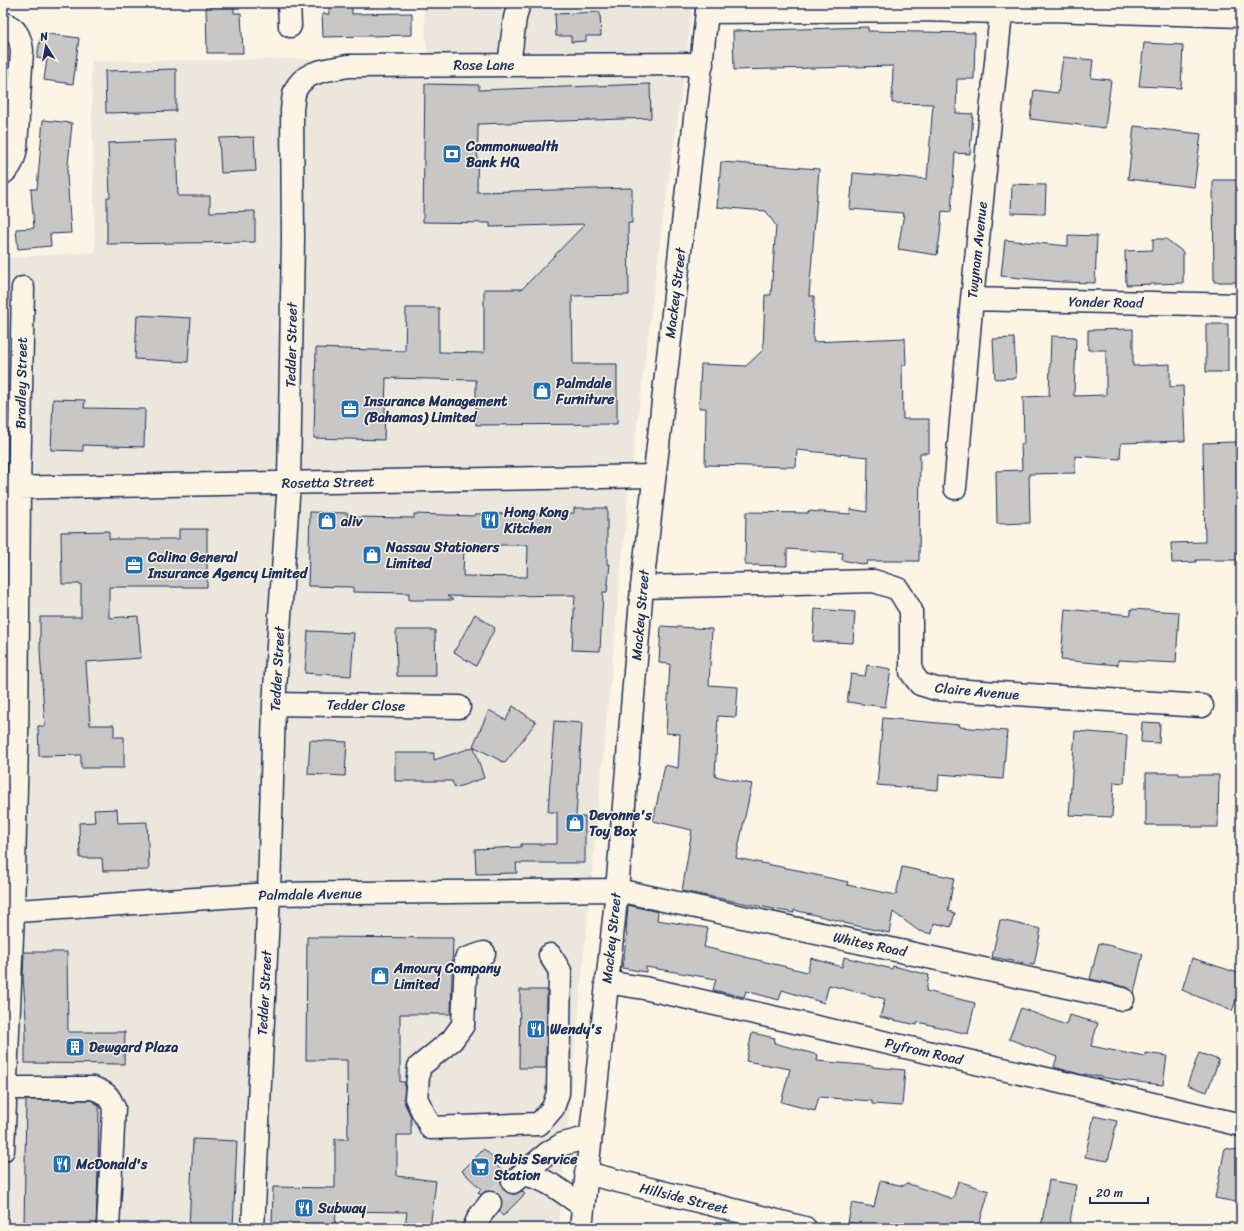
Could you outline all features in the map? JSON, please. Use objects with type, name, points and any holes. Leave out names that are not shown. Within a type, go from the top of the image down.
[{"type":"street","points":[[289,3],[290,26]]},
{"type":"street","points":[[509,65],[515,18],[519,3]]},
{"type":"street","points":[[708,8],[911,10],[1002,7],[1048,10],[1241,16]]},
{"type":"street","name":"Twynam Avenue","points":[[955,488],[972,299],[1002,7]]},
{"type":"street","name":"Mackey Street","points":[[581,1228],[617,890],[642,587],[708,8]]},
{"type":"street","points":[[3,23],[14,28],[21,40],[22,50],[16,148],[14,160],[3,173]]},
{"type":"street","name":"Rose Lane","points":[[292,110],[295,91],[301,82],[314,72],[348,66],[702,64]]},
{"type":"street","name":"Tedder Street","points":[[253,1228],[269,894],[274,704],[289,482],[293,238],[292,110]]},
{"type":"street","name":"Bradley Street","points":[[3,1150],[6,1088],[8,912],[17,743],[11,488],[23,288]]},
{"type":"street","name":"Yonder Road","points":[[972,299],[1241,305]]},
{"type":"street","name":"Rosetta Street","points":[[11,488],[654,476]]},
{"type":"street","name":"Claire Avenue","points":[[642,587],[874,581],[898,589],[911,610],[911,672],[920,684],[936,689],[1202,706]]},
{"type":"street","name":"Tedder Close","points":[[274,704],[459,707]]},
{"type":"street","name":"Palmdale Avenue","points":[[8,912],[269,894],[617,890]]},
{"type":"street","name":"Whites Road","points":[[617,890],[1123,999]]},
{"type":"street","points":[[484,953],[466,959],[463,1025],[452,1040],[419,1067],[416,1098],[431,1128],[539,1124],[553,1108],[558,1093],[560,971],[550,955]]},
{"type":"street","name":"Pyfrom Road","points":[[606,982],[652,990],[1060,1082],[1241,1125]]},
{"type":"street","points":[[6,1088],[93,1088],[105,1093],[111,1099],[114,1108],[108,1228]]},
{"type":"street","points":[[583,1206],[536,1176],[518,1178],[548,1153],[563,1144],[590,1137]]},
{"type":"street","name":"Hillside Street","points":[[586,1173],[805,1228]]},
{"type":"street","points":[[474,1228],[479,1217],[490,1203]]},
{"type":"shaded area","points":[[423,3],[692,3],[687,55],[660,241],[628,497],[558,1228],[3,1228],[3,258],[95,252],[91,61],[428,58]]},
{"type":"building","points":[[206,3],[234,3],[234,13],[241,13],[243,53],[207,53]]},
{"type":"building","points":[[329,3],[352,3],[352,14],[412,13],[412,35],[323,37],[322,14],[329,14]]},
{"type":"building","points":[[600,12],[601,36],[586,36],[586,41],[571,42],[571,36],[556,36],[555,14]]},
{"type":"building","points":[[868,27],[868,31],[975,33],[974,79],[957,79],[956,113],[973,114],[970,154],[955,153],[951,212],[942,211],[937,255],[898,249],[904,213],[850,209],[853,173],[927,179],[933,104],[892,103],[893,66],[734,70],[733,31]]},
{"type":"building","points":[[41,33],[79,38],[73,84],[44,80],[47,59],[37,58]]},
{"type":"building","points":[[1144,43],[1183,45],[1181,88],[1139,86]]},
{"type":"building","points":[[1063,57],[1093,60],[1091,78],[1111,80],[1105,128],[1030,119],[1034,90],[1058,93]]},
{"type":"building","points":[[176,69],[176,111],[106,113],[105,71]]},
{"type":"building","points":[[425,84],[479,85],[479,90],[650,84],[651,118],[478,124],[477,192],[632,188],[632,223],[628,223],[629,295],[572,296],[573,364],[617,364],[617,424],[476,425],[476,380],[386,378],[384,440],[314,438],[316,348],[405,351],[406,308],[439,308],[439,352],[484,353],[484,289],[522,289],[585,224],[490,227],[490,223],[423,222]]},
{"type":"building","points":[[43,120],[72,123],[67,175],[71,233],[50,234],[51,246],[18,249],[16,229],[34,228],[31,189],[37,189]]},
{"type":"building","points":[[1134,126],[1201,134],[1194,187],[1128,179]]},
{"type":"building","points":[[254,137],[256,171],[221,173],[219,138]]},
{"type":"building","points":[[176,140],[178,196],[210,196],[210,212],[255,211],[255,242],[107,244],[107,197],[110,197],[108,143]]},
{"type":"building","points":[[721,162],[819,169],[809,296],[814,296],[813,342],[905,338],[906,365],[902,365],[903,419],[929,419],[929,453],[920,453],[919,561],[867,561],[866,565],[842,560],[843,553],[787,549],[787,566],[745,565],[746,512],[808,513],[808,511],[850,514],[851,509],[867,512],[868,457],[797,450],[796,467],[705,465],[706,408],[699,408],[701,364],[746,366],[763,350],[765,295],[771,295],[776,226],[766,211],[717,207]]},
{"type":"building","points":[[1213,180],[1241,180],[1241,282],[1214,282]]},
{"type":"building","points":[[1012,184],[1046,185],[1045,214],[1011,213]]},
{"type":"building","points":[[1068,235],[1097,236],[1095,283],[1062,282],[1001,276],[1005,240],[1068,246]]},
{"type":"building","points":[[1153,239],[1166,239],[1183,252],[1183,283],[1126,285],[1125,251],[1153,250]]},
{"type":"building","points":[[137,315],[191,318],[188,362],[135,359]]},
{"type":"building","points":[[1206,324],[1228,324],[1228,372],[1206,372]]},
{"type":"building","points":[[1133,329],[1133,366],[1170,364],[1170,387],[1183,386],[1185,441],[1121,443],[1120,459],[1075,456],[1075,473],[1029,474],[1030,523],[997,524],[996,471],[1022,470],[1021,444],[1024,444],[1023,397],[1049,396],[1051,336],[1076,337],[1074,396],[1106,395],[1106,350],[1088,350],[1088,330]]},
{"type":"building","points":[[1014,338],[1016,378],[995,379],[993,339]]},
{"type":"building","points":[[53,399],[85,400],[84,408],[145,409],[144,447],[83,445],[83,451],[51,450]]},
{"type":"building","points":[[1236,442],[1238,560],[1196,560],[1196,562],[1172,563],[1171,543],[1205,542],[1203,443]]},
{"type":"building","points":[[574,508],[607,508],[607,564],[610,564],[607,592],[603,592],[600,651],[572,650],[575,595],[506,597],[447,596],[453,600],[409,600],[409,593],[353,592],[353,587],[308,586],[310,512],[348,513],[347,517],[414,518],[414,514],[475,516],[475,514],[574,513]],"holes":[[[464,545],[528,545],[527,577],[463,576]]]},
{"type":"building","points":[[179,529],[207,529],[207,587],[109,587],[109,618],[138,616],[141,658],[86,662],[90,725],[114,725],[114,737],[124,737],[124,768],[81,768],[81,755],[39,756],[38,726],[45,726],[40,651],[40,617],[81,617],[81,584],[62,584],[61,532],[109,531],[109,539],[179,539]]},
{"type":"building","points":[[815,609],[855,612],[853,643],[813,641]]},
{"type":"building","points":[[1065,609],[1131,615],[1131,609],[1179,612],[1176,663],[1118,660],[1118,665],[1061,660]]},
{"type":"building","points":[[475,614],[495,628],[476,666],[454,652]]},
{"type":"building","points":[[661,626],[712,629],[709,685],[738,687],[736,717],[718,716],[715,776],[752,784],[736,858],[802,871],[848,882],[847,885],[896,895],[902,867],[954,878],[948,911],[955,913],[951,927],[934,923],[932,934],[919,931],[893,912],[889,933],[794,910],[794,913],[682,891],[692,830],[653,821],[665,765],[678,768],[680,734],[666,733],[670,664],[659,663]]},
{"type":"building","points":[[396,630],[435,630],[436,676],[397,676]]},
{"type":"building","points":[[308,631],[354,633],[351,676],[305,673]]},
{"type":"building","points":[[867,665],[891,669],[885,707],[847,702],[851,674],[865,676]]},
{"type":"building","points":[[513,706],[536,722],[505,763],[473,746],[489,710],[506,720]]},
{"type":"building","points":[[883,718],[1007,731],[1003,779],[939,774],[938,790],[877,785]]},
{"type":"building","points":[[554,721],[582,723],[576,817],[585,817],[585,863],[516,863],[517,873],[476,874],[475,849],[521,847],[521,844],[557,844],[557,812],[548,812]]},
{"type":"building","points":[[1142,722],[1160,723],[1159,743],[1141,742]]},
{"type":"building","points":[[1075,731],[1127,735],[1124,783],[1114,782],[1112,817],[1069,815]]},
{"type":"building","points":[[310,740],[347,742],[345,776],[308,774]]},
{"type":"building","points":[[474,747],[484,778],[455,788],[452,781],[395,781],[395,753],[434,753],[434,760]]},
{"type":"building","points":[[1146,773],[1219,775],[1218,827],[1191,827],[1191,825],[1146,825]]},
{"type":"building","points":[[117,809],[118,823],[147,822],[149,870],[103,871],[102,858],[80,858],[79,823],[95,822],[94,810]]},
{"type":"building","points":[[628,905],[658,912],[657,920],[708,928],[704,947],[807,972],[811,958],[842,967],[844,957],[892,969],[893,966],[929,975],[926,991],[975,1003],[968,1034],[918,1022],[917,1025],[880,1017],[885,999],[829,985],[824,1003],[782,990],[779,1000],[746,991],[744,997],[713,990],[716,979],[646,967],[646,972],[622,968],[627,934]]},
{"type":"building","points":[[1000,920],[1041,929],[1034,965],[992,957]]},
{"type":"building","points":[[307,937],[453,938],[451,1014],[400,1014],[400,1082],[405,1082],[404,1097],[405,1104],[411,1117],[411,1135],[397,1135],[397,1176],[436,1181],[430,1228],[405,1227],[407,1212],[336,1211],[335,1228],[272,1228],[273,1187],[335,1188],[335,1139],[348,1139],[347,1060],[306,1060]]},
{"type":"building","points":[[1099,943],[1143,954],[1134,993],[1126,987],[1090,979]]},
{"type":"building","points":[[24,952],[67,952],[68,1032],[125,1032],[124,1064],[25,1063],[25,1031],[27,1031],[23,977]]},
{"type":"building","points":[[1192,958],[1241,974],[1241,987],[1232,1011],[1182,990]]},
{"type":"building","name":"Wendy's","points":[[520,990],[547,990],[546,1068],[519,1068]]},
{"type":"building","points":[[1021,1008],[1066,1025],[1069,1015],[1098,1023],[1091,1046],[1145,1057],[1145,1053],[1167,1056],[1163,1085],[1083,1075],[1054,1067],[1057,1057],[1009,1039]]},
{"type":"building","points":[[752,1033],[775,1038],[774,1043],[818,1055],[817,1061],[905,1070],[902,1106],[872,1104],[872,1101],[819,1097],[815,1111],[781,1102],[790,1069],[746,1061]]},
{"type":"building","points":[[1199,1053],[1219,1060],[1207,1092],[1187,1085]]},
{"type":"building","name":"McDonald's","points":[[26,1100],[91,1100],[99,1106],[96,1228],[24,1228]]},
{"type":"building","points":[[1094,1116],[1117,1121],[1108,1161],[1085,1157]]},
{"type":"building","points":[[193,1139],[237,1141],[233,1228],[189,1227]]},
{"type":"building","points":[[1225,1148],[1241,1151],[1241,1203],[1215,1198]]},
{"type":"building","points":[[484,1149],[498,1162],[496,1165],[504,1173],[501,1178],[501,1184],[504,1190],[509,1194],[515,1194],[522,1191],[525,1194],[503,1216],[499,1212],[502,1199],[498,1193],[486,1191],[481,1195],[478,1192],[481,1189],[462,1171]]},
{"type":"building","points":[[1049,1180],[1076,1185],[1069,1228],[1041,1228]]},
{"type":"building","points":[[880,1181],[904,1186],[906,1183],[953,1199],[958,1181],[989,1191],[978,1228],[902,1228],[885,1223],[884,1228],[877,1228],[848,1222],[852,1203],[874,1207]]},
{"type":"tunnel","points":[[490,1203],[513,1182]]},
{"type":"place","name":"Commonwealth Bank HQ","points":[[452,154]]},
{"type":"place","name":"Palmdale Furniture","points":[[542,391]]},
{"type":"place","name":"Insurance Management (Bahamas) Limited","points":[[350,409]]},
{"type":"place","name":"Hong Kong Kitchen","points":[[490,520]]},
{"type":"place","name":"aliv","points":[[327,521]]},
{"type":"place","name":"Nassau Stationers Limited","points":[[372,555]]},
{"type":"place","name":"Colina General Insurance Agency Limited","points":[[134,565]]},
{"type":"place","name":"Devonne's Toy Box","points":[[575,823]]},
{"type":"place","name":"Amoury Company Limited","points":[[380,976]]},
{"type":"place","name":"Wendy's","points":[[536,1029]]},
{"type":"place","name":"Dewgard Plaza","points":[[75,1047]]},
{"type":"place","name":"McDonald's","points":[[62,1164]]},
{"type":"place","name":"Rubis Service Station","points":[[480,1167]]},
{"type":"place","name":"Subway","points":[[304,1208]]}]
